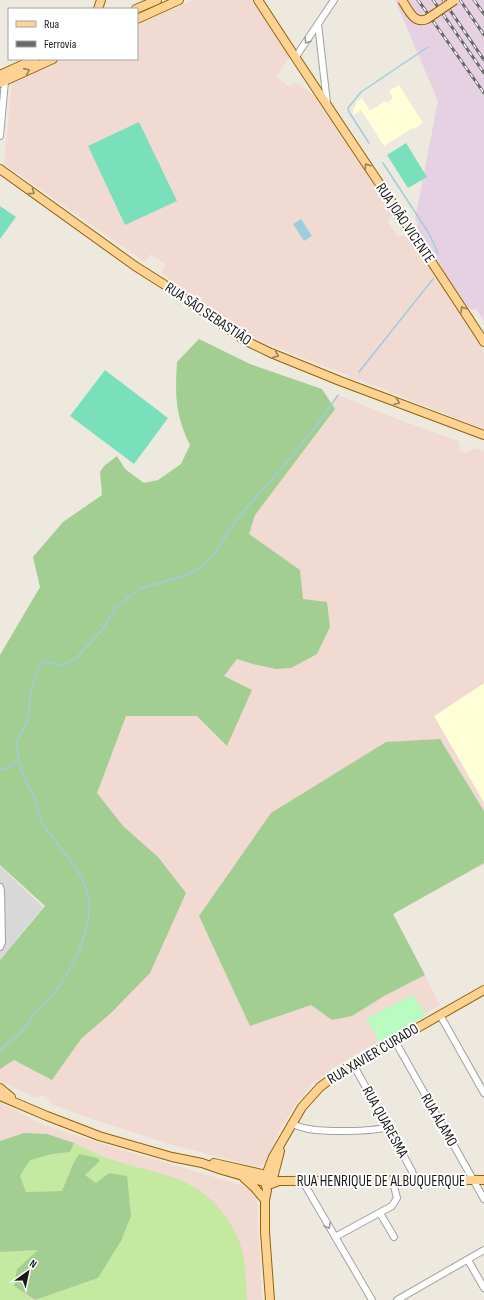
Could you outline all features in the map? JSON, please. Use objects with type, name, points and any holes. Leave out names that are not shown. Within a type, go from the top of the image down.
[{"type":"main road","points":[[138,8],[156,0]]},
{"type":"main road","points":[[138,19],[179,0]]},
{"type":"main road","name":"RUA JOÃO VICENTE","points":[[258,0],[484,342]]},
{"type":"main road","points":[[402,0],[413,17],[422,21],[455,0]]},
{"type":"main road","points":[[2,80],[33,60]]},
{"type":"main road","points":[[2,80],[51,60]]},
{"type":"main road","name":"RUA SÃO SEBASTIÃO","points":[[0,169],[135,266],[244,340],[271,353],[340,381],[484,435]]},
{"type":"main road","name":"RUA XAVIER CURADO","points":[[270,1300],[265,1232],[265,1200],[282,1140],[302,1107],[312,1094],[329,1079],[484,990]]},
{"type":"main road","points":[[0,1088],[16,1102]]},
{"type":"main road","points":[[0,1096],[99,1136],[166,1156],[226,1165],[270,1181]]},
{"type":"main road","points":[[202,1162],[238,1175],[270,1181]]},
{"type":"main road","points":[[238,1175],[251,1184],[265,1200]]},
{"type":"main road","name":"RUA HENRIQUE DE ALBUQUERQUE","points":[[270,1181],[393,1182],[484,1180]]},
{"type":"street","points":[[156,0],[160,9]]},
{"type":"street","points":[[295,58],[334,0]]},
{"type":"street","name":"RUA JOÃO VICENTE","points":[[318,24],[326,103]]},
{"type":"street","points":[[0,136],[2,80]]},
{"type":"street","points":[[0,887],[2,891],[2,942],[0,947]]},
{"type":"street","points":[[440,1015],[484,1093]]},
{"type":"street","name":"RUA ÁLAMO","points":[[395,1041],[484,1199]]},
{"type":"street","name":"RUA QUARESMA","points":[[353,1064],[412,1171],[415,1181]]},
{"type":"street","points":[[291,1124],[307,1129],[322,1130],[371,1130],[387,1126]]},
{"type":"street","points":[[300,1182],[305,1185],[372,1300]]},
{"type":"street","points":[[309,1192],[311,1186],[315,1182]]},
{"type":"street","points":[[335,1237],[392,1206],[397,1198],[393,1182]]},
{"type":"street","points":[[380,1213],[394,1237]]},
{"type":"street","points":[[397,1300],[484,1250]]},
{"type":"street","points":[[468,1260],[484,1288]]},
{"type":"shaded area","points":[[194,0],[253,0],[290,56],[276,77],[290,87],[295,82],[318,98],[393,213],[388,222],[398,237],[406,235],[411,237],[484,352],[484,429],[360,380],[349,378],[347,375],[267,344],[245,333],[161,273],[166,265],[151,254],[145,262],[4,164],[12,80],[57,60],[138,60],[138,25]]},
{"type":"shaded area","points":[[395,0],[484,0],[484,321],[476,309],[472,310],[466,305],[416,230],[418,223],[415,219],[438,101]]},
{"type":"shaded area","points":[[399,85],[423,123],[384,146],[361,110],[353,115],[353,109],[357,103],[356,102],[362,98],[370,111],[385,101],[387,103],[393,98],[389,91]]},
{"type":"shaded area","points":[[338,395],[397,419],[458,441],[460,451],[467,453],[475,448],[484,451],[484,683],[434,716],[484,803],[484,864],[393,914],[440,1005],[334,1067],[311,1085],[280,1129],[266,1161],[262,1166],[257,1167],[173,1145],[95,1120],[51,1104],[49,1099],[43,1095],[36,1098],[0,1081],[0,1051],[54,994],[41,820]]},
{"type":"shaded area","points":[[484,683],[484,803],[434,716]]},
{"type":"shaded area","points":[[0,866],[43,907],[0,960]]},
{"type":"shaded area","points":[[0,1102],[41,1124],[248,1188],[256,1196],[257,1200],[262,1300],[0,1300]]},
{"type":"green space","points":[[139,122],[177,201],[125,225],[88,146]]},
{"type":"green space","points":[[406,143],[427,177],[408,188],[387,155]]},
{"type":"green space","points":[[0,206],[16,217],[0,239]]},
{"type":"green space","points":[[199,339],[250,364],[322,389],[335,409],[255,515],[249,534],[300,570],[303,599],[327,602],[330,627],[317,654],[291,668],[276,669],[237,659],[224,676],[252,690],[227,746],[197,716],[126,716],[97,793],[123,826],[158,857],[186,893],[150,973],[112,1012],[81,1039],[52,1080],[14,1060],[0,1069],[0,960],[45,906],[0,865],[0,655],[40,587],[33,557],[63,522],[102,495],[100,472],[104,466],[117,456],[125,469],[144,483],[158,480],[181,464],[190,445],[181,424],[177,405],[177,362]]},
{"type":"green space","points":[[105,370],[168,418],[134,464],[70,416]]},
{"type":"green space","points":[[440,739],[484,811],[484,863],[393,914],[425,975],[384,996],[352,1016],[332,1020],[311,1005],[250,1026],[199,916],[271,813],[386,742]]},
{"type":"green space","points":[[413,995],[426,1015],[380,1043],[366,1019]]},
{"type":"green space","points":[[24,1133],[47,1134],[74,1143],[70,1152],[53,1154],[30,1160],[20,1176],[26,1192],[62,1191],[73,1164],[79,1154],[97,1158],[100,1161],[85,1175],[96,1183],[109,1173],[127,1176],[131,1216],[121,1241],[98,1278],[35,1300],[14,1286],[17,1269],[38,1250],[0,1252],[0,1141]]},
{"type":"green space","points":[[74,1143],[121,1163],[170,1176],[185,1182],[200,1191],[213,1202],[231,1225],[240,1244],[245,1265],[247,1300],[35,1300],[98,1278],[127,1176],[109,1173],[96,1183],[85,1175],[100,1161],[73,1164],[62,1191],[26,1192],[20,1176],[30,1160],[53,1154],[70,1152]]},
{"type":"green space","points":[[39,1250],[14,1286],[33,1300],[0,1300],[0,1252]]},
{"type":"water","points":[[301,219],[312,236],[304,241],[293,224]]},
{"type":"waterway","points":[[369,143],[349,112],[348,108],[361,92],[428,47]]},
{"type":"waterway","points":[[383,163],[428,232],[438,254]]},
{"type":"waterway","points":[[359,372],[433,279]]},
{"type":"waterway","points":[[0,1051],[22,1031],[36,1011],[51,997],[60,985],[78,952],[89,915],[88,893],[84,882],[71,861],[42,823],[35,799],[21,770],[17,742],[27,720],[32,685],[37,671],[45,661],[62,666],[75,659],[102,630],[116,607],[139,589],[186,575],[205,564],[213,556],[236,520],[287,462],[317,425],[338,395]]},
{"type":"waterway","points":[[0,769],[8,767],[19,759]]},
{"type":"railway","points":[[418,0],[484,93]]},
{"type":"railway","points":[[433,0],[484,73]]},
{"type":"railway","points":[[443,0],[484,60]]},
{"type":"railway","points":[[460,0],[484,35]]},
{"type":"railway","points":[[474,0],[484,14]]}]
